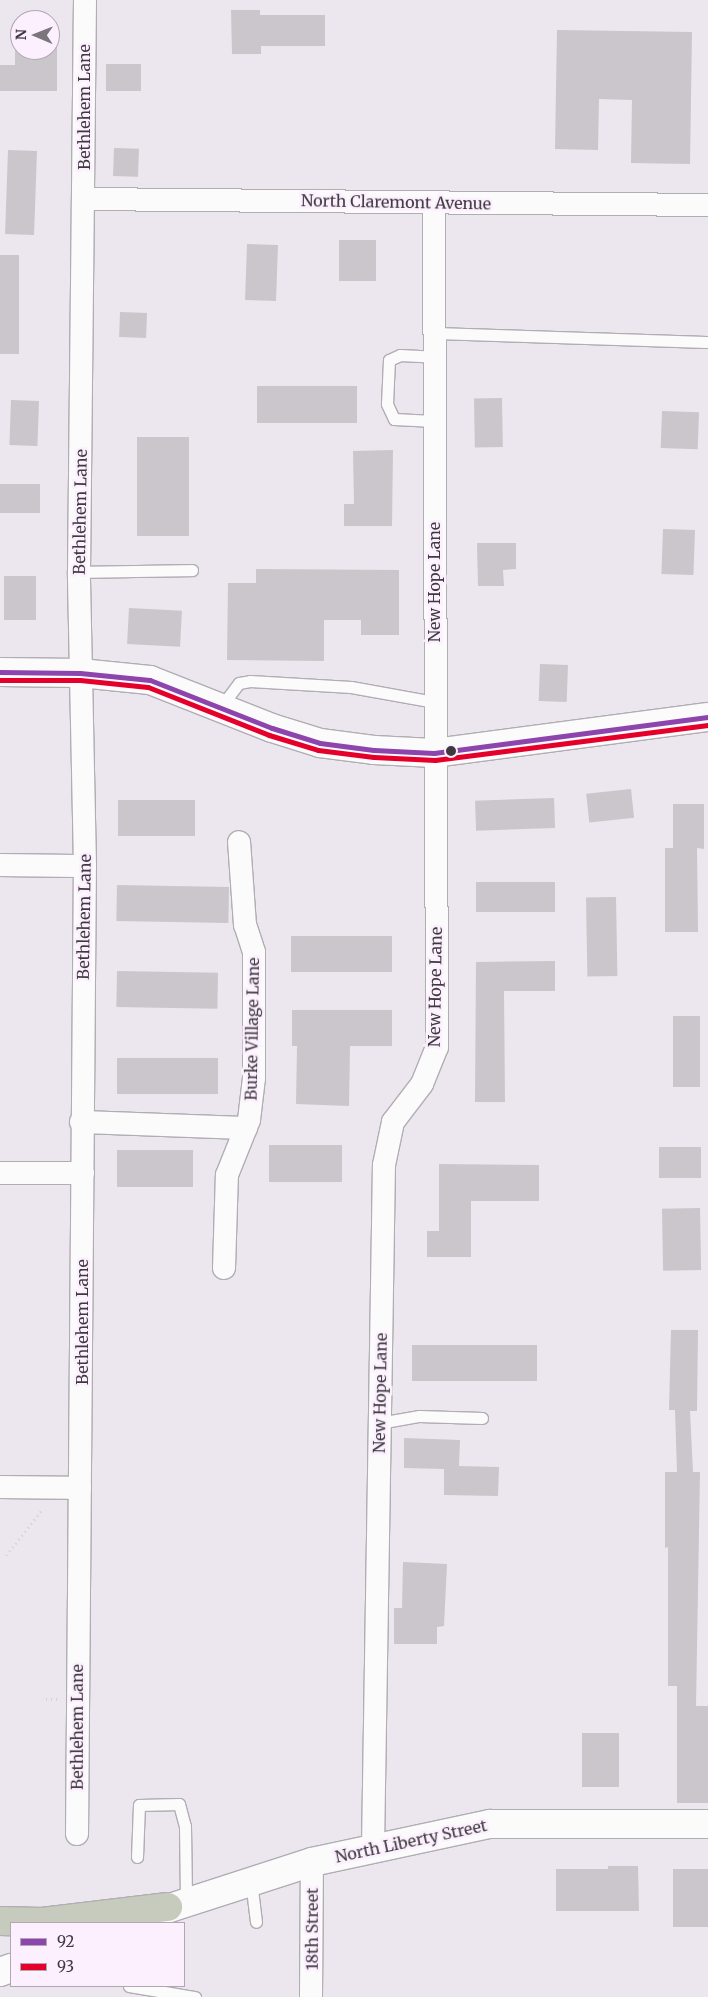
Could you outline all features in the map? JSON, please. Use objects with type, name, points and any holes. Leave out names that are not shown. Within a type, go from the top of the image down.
[{"type":"highway","points":[[0,1921],[42,1922],[177,1905]]},
{"type":"street","name":"Bethlehem Lane","points":[[77,1834],[83,1173],[81,1122],[85,866],[79,572],[85,0]]},
{"type":"street","name":"North Claremont Avenue","points":[[84,199],[708,205]]},
{"type":"street","name":"New Hope Lane","points":[[373,1848],[384,1165],[394,1122],[422,1084],[437,1047],[434,753],[434,202]]},
{"type":"street","points":[[0,672],[80,674],[150,680],[220,708],[320,743],[434,753],[708,717]]},
{"type":"street","name":"Burke Village Lane","points":[[224,1268],[227,1175],[246,1128],[254,1078],[254,952],[244,925],[239,842]]},
{"type":"street","points":[[0,865],[85,866]]},
{"type":"street","points":[[81,1122],[246,1128]]},
{"type":"street","points":[[0,1172],[83,1173]]},
{"type":"street","points":[[0,1487],[80,1488]]},
{"type":"street","name":"North Liberty Street","points":[[127,1922],[312,1862],[490,1824],[708,1824]]},
{"type":"street","name":"18th Street","points":[[311,1997],[312,1862]]},
{"type":"lane","points":[[434,333],[708,342]]},
{"type":"lane","points":[[434,357],[400,355],[389,360],[387,404],[394,419],[434,421]]},
{"type":"lane","points":[[79,572],[192,570]]},
{"type":"lane","points":[[220,708],[239,683],[250,681],[351,687],[434,702]]},
{"type":"lane","points":[[380,1423],[419,1416],[482,1418]]},
{"type":"lane","points":[[137,1857],[139,1805],[179,1804],[185,1826],[177,1905]]},
{"type":"lane","points":[[251,1881],[256,1922]]},
{"type":"lane","points":[[135,1987],[195,1997]]},
{"type":"path","points":[[6,1555],[49,1501],[55,1488]]},
{"type":"path","points":[[46,1699],[62,1699]]},
{"type":"building","points":[[231,10],[260,10],[260,15],[325,15],[325,46],[261,46],[261,54],[232,54]]},
{"type":"building","points":[[557,30],[692,32],[690,164],[631,163],[632,100],[599,99],[598,150],[555,149]]},
{"type":"building","points":[[15,60],[57,60],[57,91],[0,91],[0,65],[15,65]]},
{"type":"building","points":[[106,64],[141,64],[141,91],[106,91]]},
{"type":"building","points":[[114,148],[139,149],[138,177],[113,176]]},
{"type":"building","points":[[8,150],[37,151],[34,235],[5,234]]},
{"type":"building","points":[[339,240],[376,240],[376,281],[339,281]]},
{"type":"building","points":[[247,244],[278,245],[276,301],[245,300]]},
{"type":"building","points":[[0,255],[19,255],[19,354],[0,354]]},
{"type":"building","points":[[120,312],[147,313],[146,338],[119,337]]},
{"type":"building","points":[[257,386],[357,386],[357,423],[257,423]]},
{"type":"building","points":[[474,398],[502,398],[503,447],[475,447]]},
{"type":"building","points":[[11,400],[39,401],[37,446],[9,445]]},
{"type":"building","points":[[662,411],[699,412],[698,449],[661,448]]},
{"type":"building","points":[[137,437],[189,437],[189,536],[137,536]]},
{"type":"building","points":[[393,450],[392,526],[344,526],[344,504],[354,504],[353,451]]},
{"type":"building","points":[[0,484],[40,484],[40,513],[0,513]]},
{"type":"building","points":[[663,529],[695,530],[693,575],[661,574]]},
{"type":"building","points":[[477,543],[516,543],[516,569],[503,570],[504,586],[478,586]]},
{"type":"building","points":[[256,569],[399,570],[399,635],[361,635],[361,620],[324,620],[324,661],[227,660],[228,583],[256,583]]},
{"type":"building","points":[[4,576],[36,576],[36,620],[4,620]]},
{"type":"building","points":[[129,608],[182,611],[180,647],[127,644]]},
{"type":"building","points":[[540,664],[568,665],[567,702],[539,701]]},
{"type":"building","points":[[631,789],[634,818],[589,823],[586,794]]},
{"type":"building","points":[[554,798],[555,828],[476,831],[475,801]]},
{"type":"building","points":[[118,800],[195,800],[195,836],[118,836]]},
{"type":"building","points":[[673,804],[704,804],[704,849],[697,848],[698,932],[665,932],[665,848],[673,848]]},
{"type":"building","points":[[476,882],[555,882],[555,912],[476,912]]},
{"type":"building","points":[[117,885],[229,887],[228,923],[116,921]]},
{"type":"building","points":[[616,897],[617,976],[587,977],[586,898]]},
{"type":"building","points":[[291,936],[392,936],[392,972],[291,972]]},
{"type":"building","points":[[555,961],[555,991],[504,991],[505,1102],[475,1102],[476,962]]},
{"type":"building","points":[[117,971],[218,973],[217,1009],[116,1007]]},
{"type":"building","points":[[292,1010],[392,1010],[392,1046],[350,1046],[349,1106],[296,1104],[297,1046],[292,1046]]},
{"type":"building","points":[[673,1016],[700,1016],[700,1087],[673,1087]]},
{"type":"building","points":[[117,1058],[218,1058],[218,1094],[117,1094]]},
{"type":"building","points":[[269,1145],[342,1145],[342,1182],[269,1182]]},
{"type":"building","points":[[659,1147],[701,1147],[701,1178],[659,1178]]},
{"type":"building","points":[[117,1150],[193,1150],[193,1187],[117,1187]]},
{"type":"building","points":[[439,1164],[539,1165],[539,1201],[471,1201],[471,1257],[427,1257],[427,1231],[439,1231]]},
{"type":"building","points":[[700,1208],[701,1270],[663,1271],[662,1209]]},
{"type":"building","points":[[671,1330],[698,1330],[697,1411],[690,1411],[693,1472],[700,1472],[696,1706],[708,1706],[708,1803],[677,1803],[677,1686],[668,1686],[668,1547],[665,1548],[665,1472],[677,1472],[675,1410],[669,1410]]},
{"type":"building","points":[[412,1345],[537,1345],[537,1381],[412,1381]]},
{"type":"building","points":[[404,1438],[460,1440],[459,1466],[499,1467],[498,1496],[444,1495],[444,1469],[404,1468]]},
{"type":"building","points":[[403,1562],[447,1564],[444,1626],[437,1627],[437,1644],[394,1644],[394,1608],[402,1608]]},
{"type":"building","points":[[582,1733],[619,1733],[619,1787],[582,1787]]},
{"type":"building","points":[[608,1866],[638,1866],[639,1911],[556,1911],[556,1869],[608,1869]]},
{"type":"building","points":[[673,1869],[708,1869],[708,1927],[673,1927]]},
{"type":"transit line","name":"92","points":[[0,672],[80,673],[150,680],[272,728],[320,743],[374,750],[434,753],[708,717]]},
{"type":"transit line","name":"93","points":[[0,680],[80,680],[148,687],[269,735],[318,750],[374,757],[435,760],[708,725]]}]
